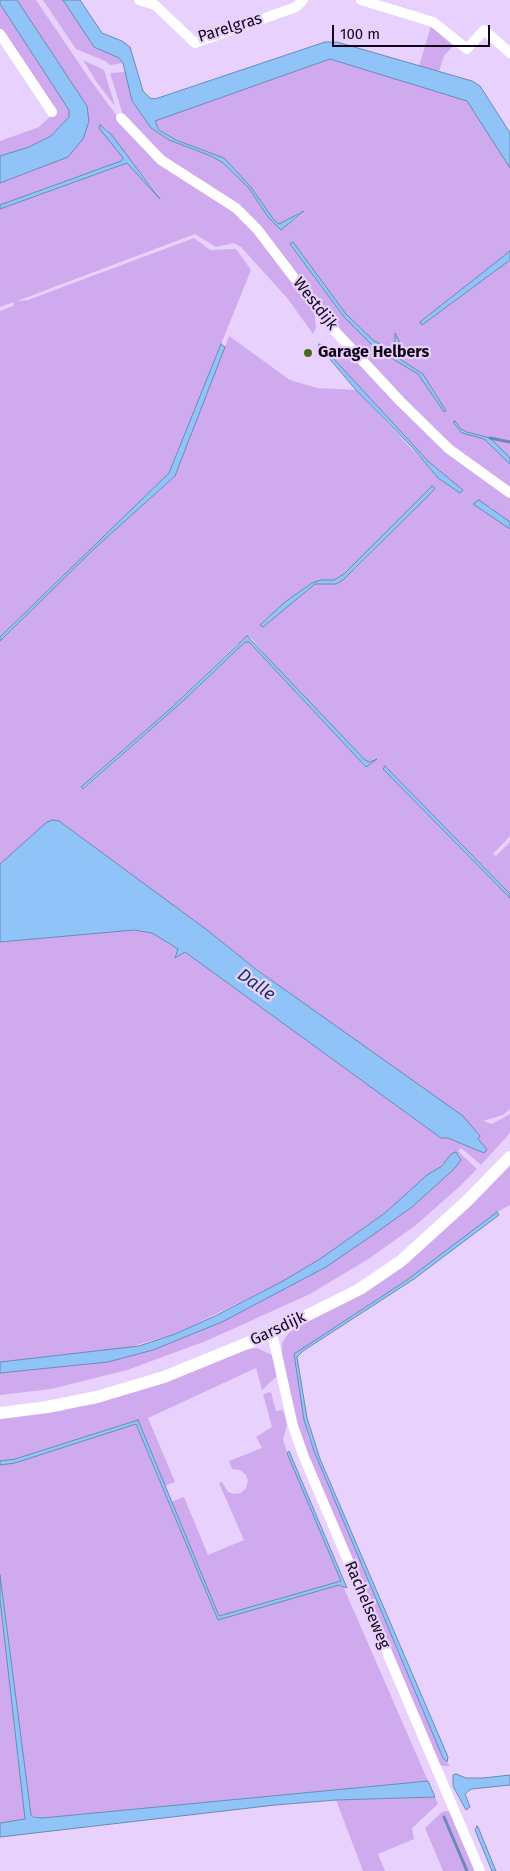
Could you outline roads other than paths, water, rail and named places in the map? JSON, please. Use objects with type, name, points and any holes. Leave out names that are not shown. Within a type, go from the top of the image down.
[{"type":"main road","name":"Garsdijk","points":[[0,1413],[48,1407],[107,1394],[164,1378],[272,1333],[360,1289],[401,1260],[468,1201],[510,1157]]},
{"type":"street","name":"Parelgras","points":[[139,0],[155,4],[195,43],[296,7],[303,0]]},
{"type":"street","points":[[361,0],[433,22],[467,49],[484,30],[510,53]]},
{"type":"street","points":[[0,34],[52,112]]},
{"type":"street","name":"Westdijk","points":[[121,118],[161,160],[236,208],[257,228],[318,311],[373,372],[449,450],[510,493]]},
{"type":"street","name":"Rachelseweg","points":[[272,1333],[293,1426],[304,1458],[480,1871]]},
{"type":"water","points":[[0,0],[17,0],[87,106],[89,121],[83,139],[68,157],[0,183],[0,156],[29,147],[51,136],[69,117],[69,110],[0,4]]},
{"type":"water","points":[[63,0],[80,0],[102,33],[122,41],[130,47],[143,91],[150,98],[155,99],[325,42],[337,42],[472,81],[480,86],[510,133],[510,168],[467,101],[330,59],[155,121],[159,130],[176,140],[224,158],[250,186],[274,220],[279,224],[304,211],[281,230],[268,217],[248,187],[223,163],[211,156],[169,140],[151,128],[132,101],[123,63],[119,58],[94,47]]},
{"type":"water","points":[[100,125],[111,134],[160,199],[127,163],[0,209],[0,205],[121,161],[123,158],[99,128]]},
{"type":"water","points":[[293,242],[346,314],[373,340],[388,349],[395,344],[395,333],[400,343],[392,354],[423,374],[446,411],[444,412],[418,374],[376,349],[344,317],[290,244]]},
{"type":"water","points":[[510,251],[510,260],[422,325],[420,322]]},
{"type":"water","points":[[221,344],[225,347],[175,476],[95,548],[0,641],[0,637],[169,473]]},
{"type":"water","points":[[320,344],[429,462],[463,490],[460,493],[438,478],[412,447],[356,390],[318,345]]},
{"type":"water","points":[[455,421],[461,429],[467,432],[490,438],[510,458],[510,464],[484,439],[462,433],[453,422]]},
{"type":"water","points":[[432,486],[435,488],[433,491],[343,580],[336,584],[315,584],[263,627],[260,625],[285,602],[312,583],[321,580],[334,580],[344,574]]},
{"type":"water","points":[[479,500],[510,522],[510,529],[473,504]]},
{"type":"water","points":[[247,636],[365,760],[369,762],[377,759],[366,767],[249,642],[245,642],[183,701],[83,789],[81,787],[169,710]]},
{"type":"water","points":[[385,766],[510,894],[510,898],[383,769]]},
{"type":"water","name":"Dalle","points":[[59,821],[207,930],[257,970],[463,1116],[480,1136],[478,1139],[487,1149],[484,1153],[448,1138],[441,1138],[185,952],[175,958],[178,949],[152,933],[134,930],[0,942],[0,864],[47,822]]},
{"type":"water","points":[[456,1152],[461,1160],[453,1170],[412,1207],[326,1267],[222,1322],[153,1350],[108,1362],[0,1373],[0,1362],[139,1346],[175,1334],[215,1316],[283,1281],[320,1259],[385,1213],[427,1175],[442,1166],[451,1154]]},
{"type":"water","points":[[497,1212],[499,1215],[414,1279],[303,1351],[297,1357],[307,1418],[320,1459],[448,1757],[447,1762],[443,1758],[314,1451],[304,1420],[294,1354],[407,1280]]},
{"type":"water","points":[[138,1420],[219,1616],[341,1581],[287,1453],[289,1451],[347,1588],[339,1585],[218,1620],[136,1424],[15,1463],[0,1465],[0,1461],[15,1459]]},
{"type":"water","points":[[0,1575],[31,1815],[34,1817],[42,1818],[428,1781],[435,1797],[336,1800],[275,1805],[0,1837],[0,1823],[25,1819],[0,1599]]},
{"type":"water","points":[[456,1774],[466,1778],[510,1775],[510,1785],[471,1789],[465,1794],[470,1807],[466,1810],[453,1786],[453,1775]]},
{"type":"water","points":[[477,1826],[496,1871],[492,1871],[475,1830]]},
{"type":"waterway","points":[[490,438],[510,442]]},
{"type":"waterway","points":[[444,1817],[467,1871]]},
{"type":"place","name":"Garage Helbers","points":[[308,353]]}]
